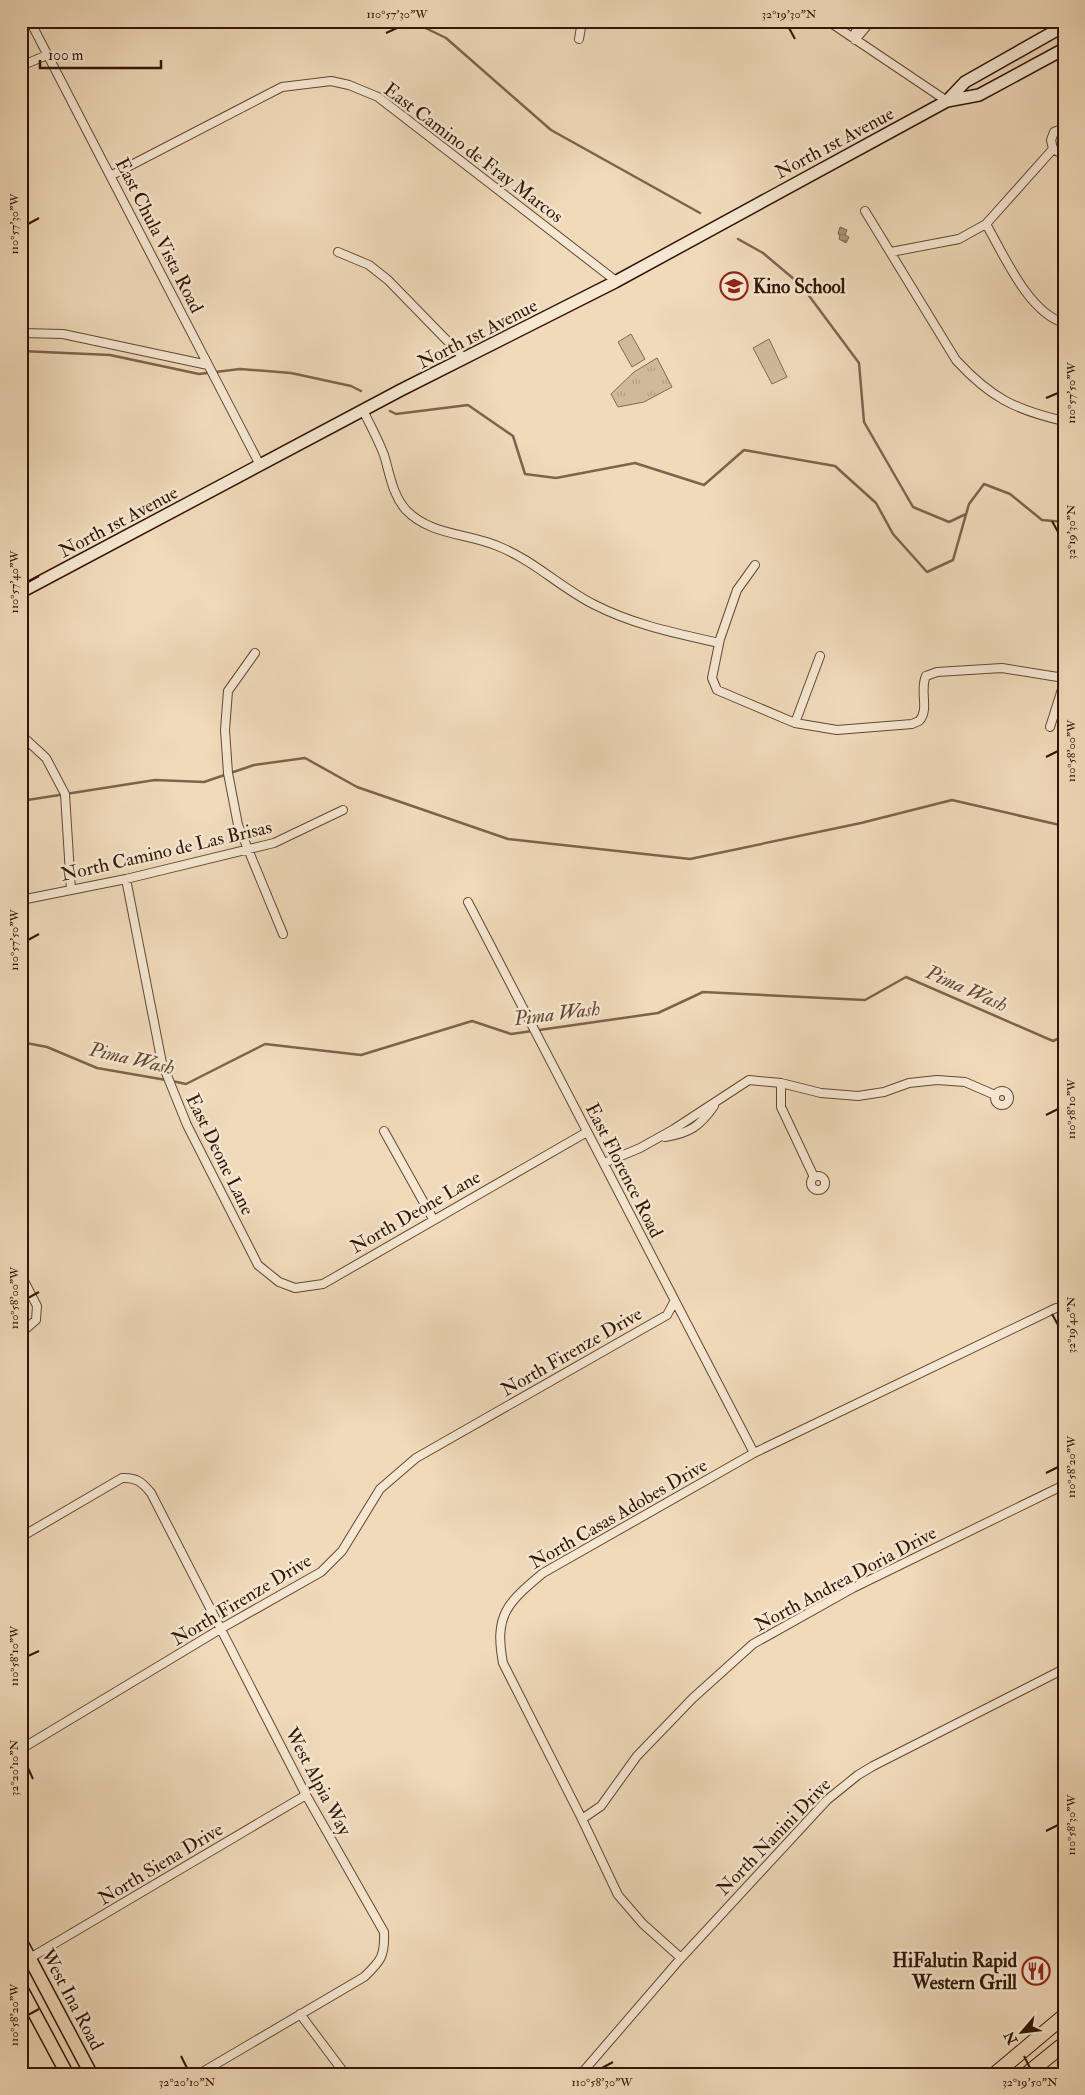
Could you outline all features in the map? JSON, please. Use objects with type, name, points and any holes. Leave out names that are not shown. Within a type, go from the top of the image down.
[{"type":"highway","points":[[994,2074],[1064,2016]]},
{"type":"highway","points":[[1027,2074],[1064,2044]]},
{"type":"main road","name":"North 1st Avenue","points":[[947,101],[965,82],[1064,26]]},
{"type":"main road","name":"North 1st Avenue","points":[[21,592],[363,410],[616,281],[947,101],[979,95],[1064,49]]},
{"type":"main road","name":"West Ina Road","points":[[21,1942],[91,2074]]},
{"type":"main road","points":[[21,1988],[67,2074]]},
{"type":"street","name":"East Chula Vista Road","points":[[30,21],[112,175],[260,465]]},
{"type":"street","points":[[579,39],[582,21]]},
{"type":"street","points":[[828,21],[947,101]]},
{"type":"street","points":[[855,40],[855,33],[862,21]]},
{"type":"street","points":[[855,40],[871,21]]},
{"type":"street","points":[[21,66],[47,55]]},
{"type":"street","name":"East Camino de Fray Marcos","points":[[112,175],[282,87],[331,81],[349,85],[378,97],[616,281]]},
{"type":"street","points":[[891,252],[960,239],[986,224],[1053,149],[1052,136],[1058,130],[1064,128]]},
{"type":"street","points":[[1053,149],[1064,155]]},
{"type":"street","points":[[865,212],[956,360],[974,380],[996,398],[1036,415],[1064,421]]},
{"type":"street","points":[[986,224],[1032,301],[1054,320],[1064,323]]},
{"type":"street","points":[[338,252],[369,264],[388,280],[465,359]]},
{"type":"street","points":[[21,333],[63,334],[208,365]]},
{"type":"street","points":[[363,410],[379,443],[398,500],[422,523],[429,527],[498,546],[534,564],[581,597],[626,618],[674,634],[719,643]]},
{"type":"street","points":[[755,565],[737,590],[719,643],[711,688],[795,724],[837,730],[921,723],[924,675],[937,672],[1002,668],[1064,678]]},
{"type":"street","points":[[255,653],[228,690],[225,730],[228,773],[238,825],[284,934]]},
{"type":"street","points":[[795,724],[820,656]]},
{"type":"street","points":[[1050,726],[1064,683]]},
{"type":"street","points":[[21,735],[46,758],[65,794],[71,890]]},
{"type":"street","name":"North Camino de Las Brisas","points":[[21,900],[126,879],[274,843],[343,810]]},
{"type":"street","name":"East Deone Lane","points":[[126,879],[162,1063],[187,1125],[258,1265]]},
{"type":"street","name":"East Florence Road","points":[[468,902],[604,1162],[674,1302],[754,1452]]},
{"type":"street","points":[[604,1162],[658,1138],[677,1135],[700,1125],[718,1100],[749,1080],[782,1083],[821,1093],[858,1096],[884,1092],[909,1083],[937,1080],[965,1082],[995,1095]]},
{"type":"street","points":[[782,1083],[782,1107],[814,1177]]},
{"type":"street","points":[[384,1131],[432,1219]]},
{"type":"street","name":"North Deone Lane","points":[[258,1265],[279,1282],[295,1288],[323,1284],[432,1219],[587,1132]]},
{"type":"street","points":[[21,1275],[37,1306],[36,1320],[21,1333]]},
{"type":"street","name":"North Firenze Drive","points":[[21,1749],[222,1628],[321,1572],[342,1551],[380,1489],[416,1458],[667,1315],[674,1302]]},
{"type":"street","name":"North Casas Adobes Drive","points":[[681,1958],[643,1924],[618,1895],[503,1663],[499,1642],[501,1620],[516,1596],[543,1573],[754,1452],[1056,1308],[1064,1308]]},
{"type":"street","name":"West Alpia Way","points":[[21,1536],[122,1478],[133,1477],[142,1482],[151,1493],[222,1628],[306,1795],[384,1932],[384,1949],[380,1963],[364,1976],[300,2014]]},
{"type":"street","name":"North Andrea Doria Drive","points":[[582,1819],[601,1806],[637,1756],[693,1698],[753,1644],[853,1588],[1064,1485]]},
{"type":"street","name":"North Nanini Drive","points":[[581,2074],[681,1958],[827,1800],[858,1775],[919,1741],[1064,1669]]},
{"type":"street","name":"North Siena Drive","points":[[30,1958],[306,1795]]},
{"type":"street","points":[[199,2074],[300,2014],[345,2074]]},
{"type":"green space","points":[[631,334],[645,359],[632,367],[618,342]]},
{"type":"green space","points":[[769,339],[787,377],[772,384],[753,348]]},
{"type":"green space","points":[[657,358],[672,387],[644,402],[618,407],[611,394],[634,372]]},
{"type":"shaded area","points":[[840,227],[847,230],[845,235],[849,237],[846,243],[839,239]]},
{"type":"waterway","points":[[411,21],[446,38],[551,130],[700,213]]},
{"type":"waterway","points":[[738,239],[763,253],[801,285],[859,363],[864,422],[913,507],[949,522],[966,514]]},
{"type":"waterway","points":[[21,351],[110,355],[199,374],[240,369],[291,373],[351,386],[361,391]]},
{"type":"waterway","points":[[390,411],[396,414],[468,405],[513,436],[525,474],[556,478],[635,463],[704,485],[744,450],[835,466],[876,503],[893,534],[927,572],[953,560],[969,504],[984,484],[1010,494],[1042,520],[1064,522]]},
{"type":"waterway","points":[[21,801],[155,780],[204,782],[254,765],[305,758],[357,787],[508,839],[690,859],[861,823],[952,800],[1064,826]]},
{"type":"waterway","name":"Pima Wash","points":[[172,1081],[186,1084],[265,1044],[361,1055],[472,1021],[511,1034],[658,1013],[703,992],[865,1000],[906,977],[1053,1041],[1064,1036]]},
{"type":"waterway","name":"Pima Wash","points":[[21,1042],[47,1047],[97,1068],[166,1080]]},
{"type":"place","name":"Kino School","points":[[734,286]]},
{"type":"place","name":"HiFalutin Rapid Western Grill","points":[[1036,1971]]}]
